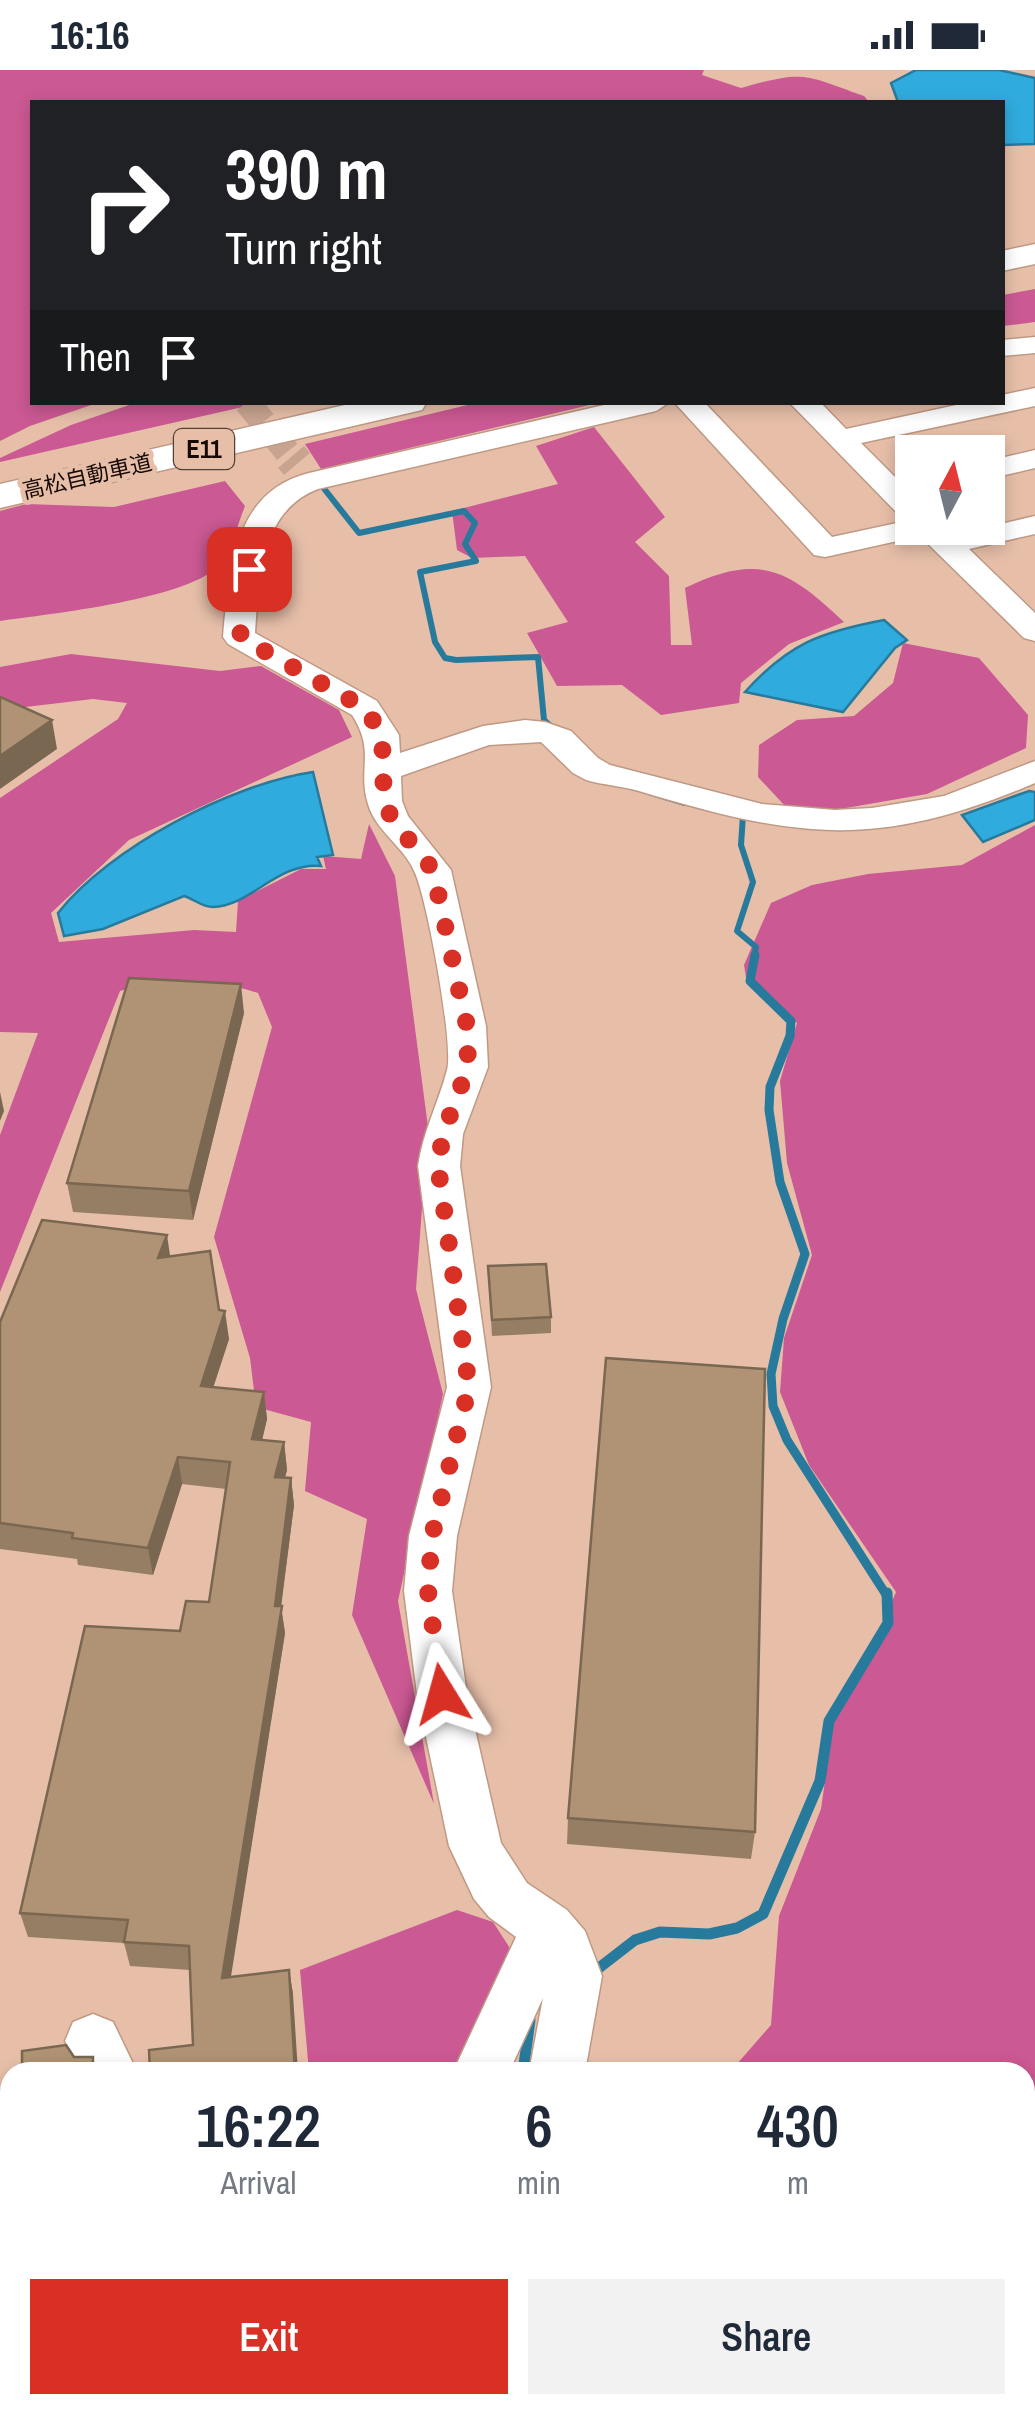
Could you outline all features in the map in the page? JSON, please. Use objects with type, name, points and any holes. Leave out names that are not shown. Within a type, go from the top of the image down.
[{"type":"highway","points":[[1005,263],[1035,258]]},
{"type":"highway","points":[[1005,282],[1035,277]]},
{"type":"highway","name":"高松自動車道","points":[[0,476],[320,405]]},
{"type":"highway","name":"高松自動車道","points":[[0,496],[396,405]]},
{"type":"street","points":[[1005,348],[1035,344]]},
{"type":"street","points":[[1005,403],[1035,396]]},
{"type":"street","points":[[559,2062],[575,1976],[566,1949],[548,1928],[508,1900],[493,1882],[476,1846],[442,1694],[428,1591],[432,1536],[469,1387],[438,1166],[443,1134],[468,1067],[467,1026],[433,870],[392,819],[384,801],[382,735],[365,708],[240,637],[249,569],[268,510],[303,473],[641,405]]},
{"type":"street","points":[[691,405],[825,548],[895,533]]},
{"type":"street","points":[[806,405],[895,486]]},
{"type":"street","points":[[840,439],[994,405]]},
{"type":"street","points":[[1005,466],[1035,459]]},
{"type":"street","points":[[1005,528],[1035,525]]},
{"type":"street","points":[[950,545],[1022,601],[1035,631]]},
{"type":"street","points":[[383,771],[482,738],[546,732],[561,738],[590,770],[632,778],[678,796],[779,820],[812,823],[894,817],[952,805],[1035,770]]},
{"type":"street","points":[[486,2062],[548,1928]]},
{"type":"shaded area","points":[[0,70],[704,70],[702,75],[741,88],[792,77],[815,79],[867,100],[30,100],[30,405],[91,405],[0,441]]},
{"type":"shaded area","points":[[1035,289],[1035,322],[1005,326],[1005,295]]},
{"type":"shaded area","points":[[129,405],[251,405],[0,462],[0,458],[71,425]]},
{"type":"shaded area","points":[[468,405],[590,405],[321,469],[305,444]]},
{"type":"shaded area","points":[[594,427],[665,517],[635,542],[669,576],[671,645],[692,645],[685,588],[733,571],[753,569],[789,578],[844,622],[789,644],[741,683],[739,703],[661,715],[622,685],[557,686],[527,633],[568,622],[525,556],[472,558],[457,550],[452,511],[558,484],[536,446]]},
{"type":"shaded area","points":[[225,481],[245,506],[225,557],[206,576],[118,603],[0,621],[0,511],[26,504],[114,507]]},
{"type":"shaded area","points":[[903,643],[979,658],[1028,715],[1026,748],[927,794],[817,813],[786,807],[758,777],[759,745],[797,720],[854,716],[893,683]]},
{"type":"shaded area","points":[[71,654],[220,671],[261,666],[339,710],[352,737],[129,840],[51,913],[59,942],[194,930],[236,932],[238,901],[301,869],[326,869],[323,856],[361,859],[369,824],[395,876],[428,1127],[416,1289],[443,1394],[398,1601],[434,1804],[352,1615],[367,1519],[305,1491],[311,1422],[256,1407],[250,1358],[214,1237],[272,1027],[258,993],[189,980],[155,982],[120,991],[0,1292],[0,1135],[38,1033],[0,1032],[0,798],[118,719],[127,703],[93,699],[0,710],[0,667]]},
{"type":"shaded area","points":[[1035,825],[1035,2062],[739,2062],[771,2025],[779,1916],[821,1809],[836,1704],[867,1659],[896,1592],[809,1465],[780,1392],[784,1338],[812,1255],[787,1163],[780,1081],[797,1023],[747,983],[744,965],[771,903],[812,885],[868,874],[962,865]]},
{"type":"shaded area","points":[[457,1910],[493,1922],[515,1956],[462,2062],[308,2062],[300,1970]]},
{"type":"water","points":[[916,70],[999,70],[1035,78],[1035,144],[1005,145],[1005,100],[897,100],[891,83]]},
{"type":"water","points":[[884,620],[907,640],[895,648],[843,712],[745,692],[776,662],[807,642]]},
{"type":"water","points":[[313,772],[333,855],[317,857],[321,866],[291,871],[227,905],[209,907],[184,896],[103,929],[64,936],[58,913],[80,889],[139,843],[246,790]]},
{"type":"water","points":[[1035,792],[1035,820],[983,842],[962,815]]},
{"type":"building","points":[[0,697],[52,720],[0,756]]},
{"type":"building","points":[[129,978],[241,984],[189,1191],[67,1183]]},
{"type":"building","points":[[42,1220],[167,1235],[158,1258],[210,1251],[219,1310],[225,1311],[201,1386],[264,1392],[252,1439],[284,1442],[275,1477],[291,1478],[275,1606],[282,1606],[222,1978],[289,1970],[294,2062],[150,2062],[149,2050],[193,2045],[189,1946],[124,1942],[128,1920],[20,1913],[85,1626],[180,1631],[186,1601],[209,1602],[230,1462],[178,1457],[148,1548],[0,1523],[0,1322]]},
{"type":"building","points":[[546,1264],[551,1317],[492,1320],[488,1266]]},
{"type":"building","points":[[606,1358],[765,1369],[755,1832],[568,1818]]},
{"type":"building","points":[[66,2045],[74,2057],[93,2057],[93,2062],[22,2062],[22,2051]]},
{"type":"waterway","points":[[322,486],[359,533],[464,511],[475,523],[465,544],[476,561],[420,572],[435,642],[445,658],[456,660],[538,657],[544,720],[555,730]]},
{"type":"waterway","points":[[651,793],[684,803]]},
{"type":"waterway","points":[[738,814],[743,815],[741,845],[753,882],[737,931],[756,947],[754,957]]},
{"type":"waterway","points":[[755,955],[750,981],[791,1021],[790,1036],[770,1087],[769,1110],[780,1182],[805,1254],[783,1319],[771,1374],[773,1406],[787,1440],[887,1596]]},
{"type":"waterway","points":[[595,1971],[635,1940],[660,1932],[709,1934],[737,1928],[763,1914],[820,1781],[829,1721],[888,1623],[887,1593]]},
{"type":"waterway","points":[[524,2062],[530,2020]]},
{"type":"tunnel","points":[[249,405],[293,459]]},
{"type":"tunnel","points":[[291,457],[297,464]]},
{"type":"route","points":[[249,569],[242,599],[240,637],[346,694],[365,708],[382,735],[384,801],[392,819],[433,870],[467,1026],[468,1067],[443,1134],[438,1166],[469,1387],[432,1536],[428,1591],[442,1694]]}]
